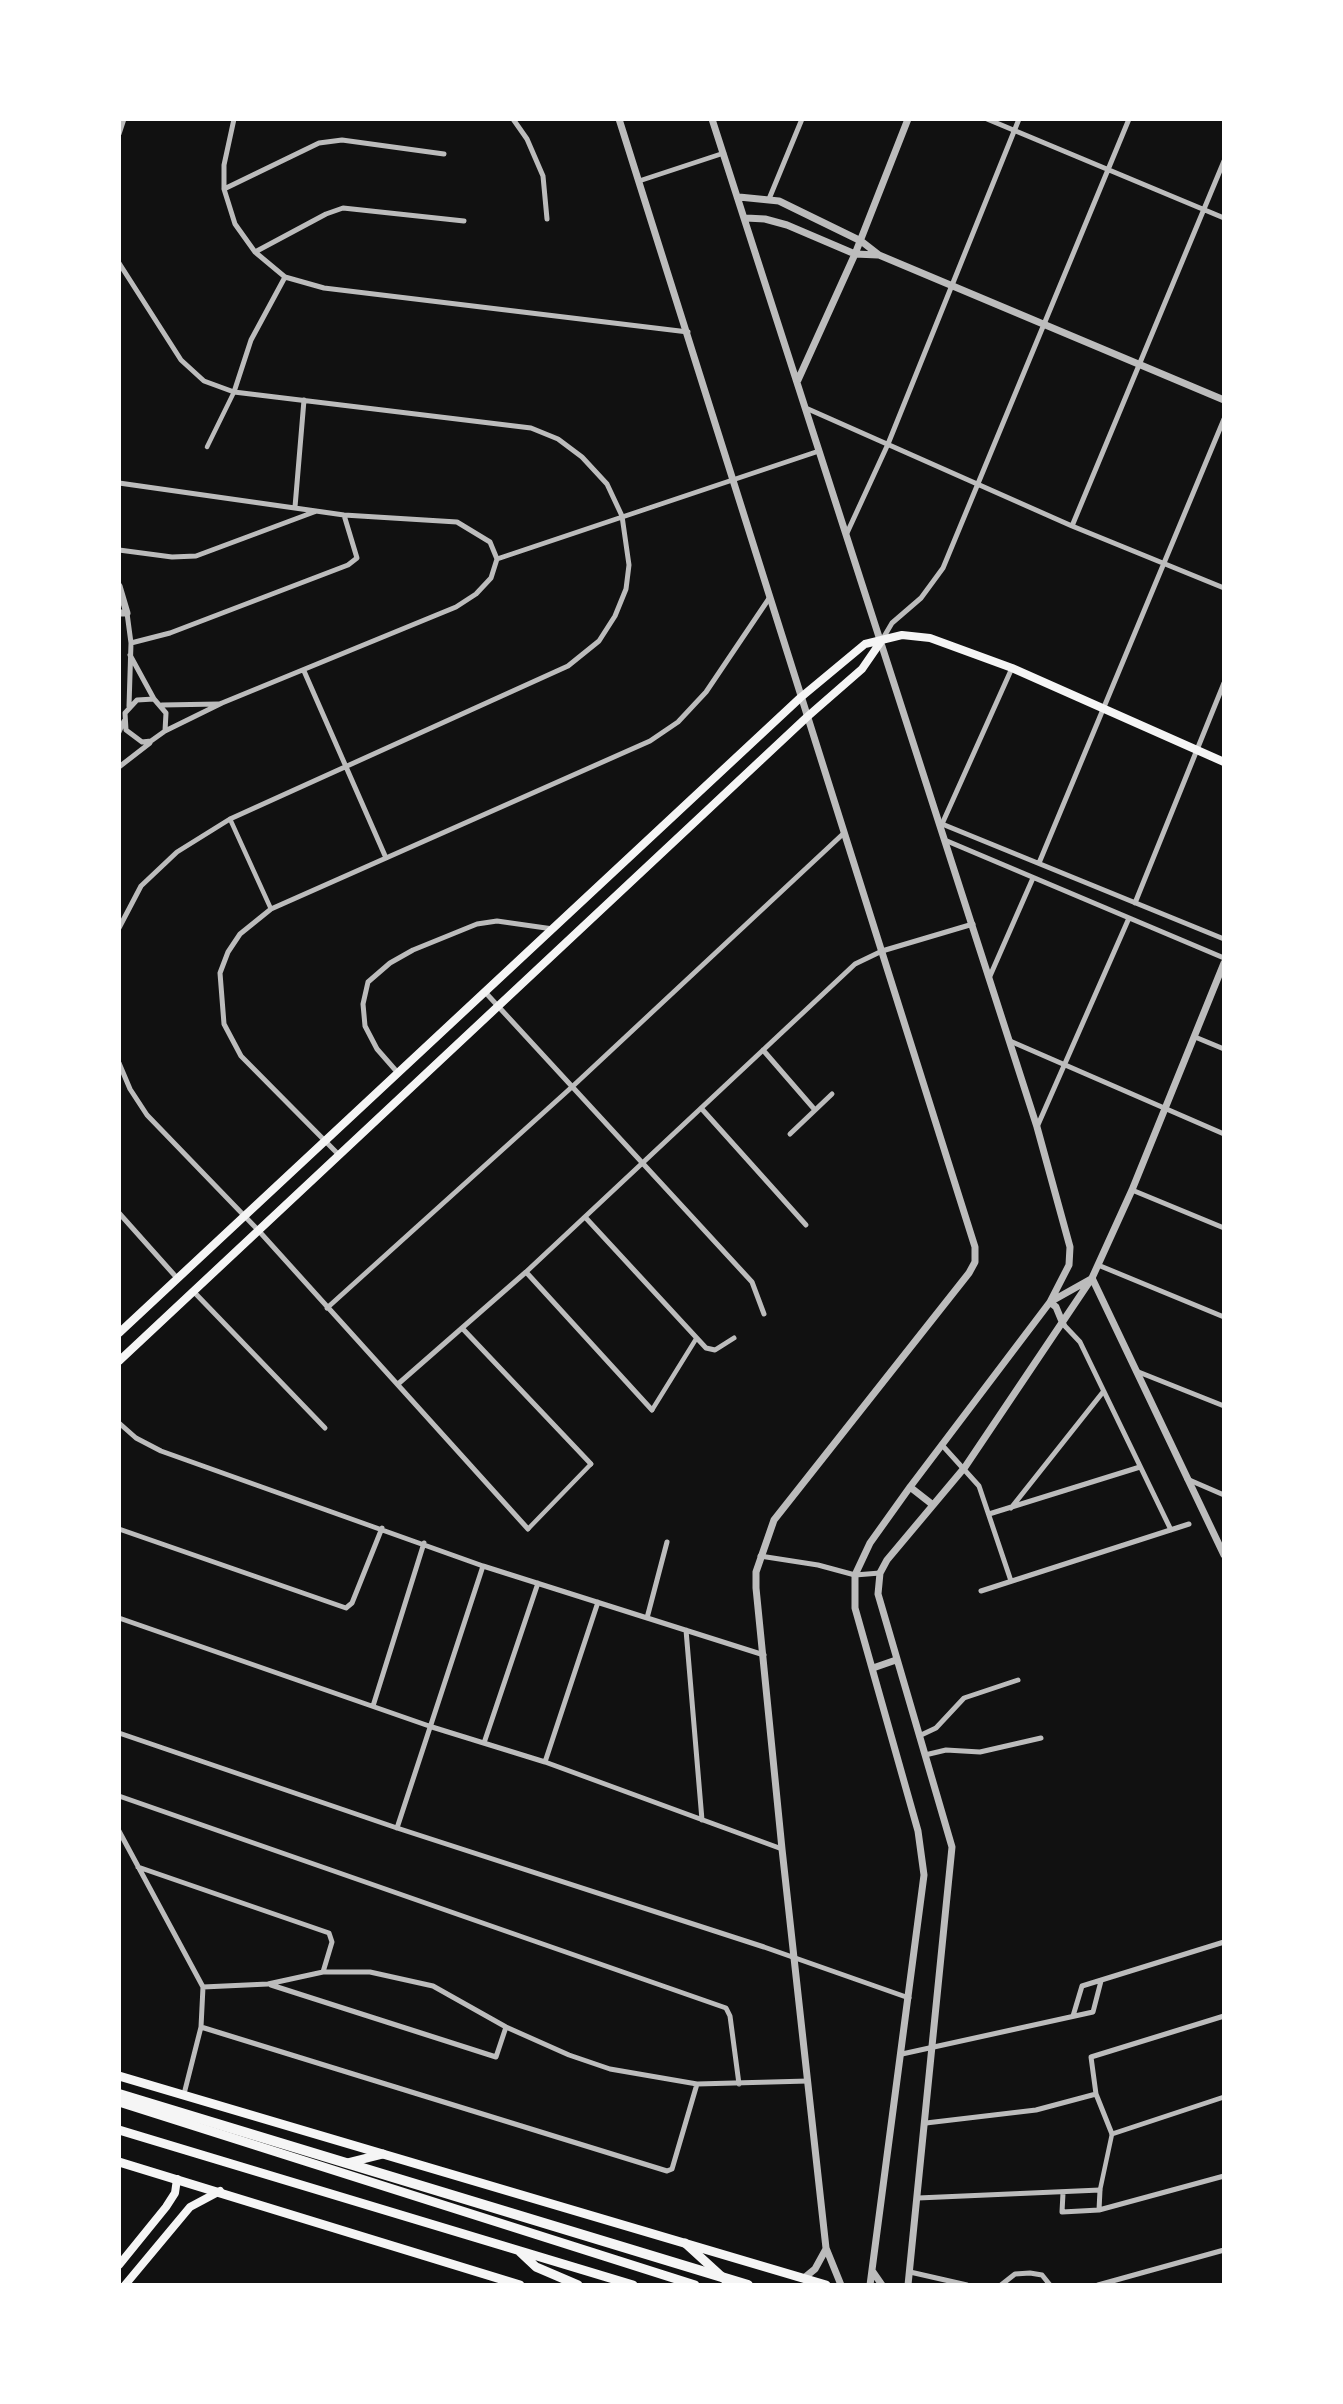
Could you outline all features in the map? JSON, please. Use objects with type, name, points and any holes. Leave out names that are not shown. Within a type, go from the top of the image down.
[{"type":"highway","points":[[119,2094],[748,2285]]},
{"type":"main road","points":[[119,1333],[800,698],[855,650],[902,635],[930,638],[1012,668],[1101,710],[1224,762]]},
{"type":"main road","points":[[119,1361],[807,717],[862,669],[881,640]]},
{"type":"main road","points":[[119,2076],[826,2285]]},
{"type":"main road","points":[[119,2102],[695,2285]]},
{"type":"main road","points":[[119,2130],[633,2285]]},
{"type":"main road","points":[[328,2168],[383,2154]]},
{"type":"main road","points":[[119,2162],[520,2285]]},
{"type":"main road","points":[[119,2265],[166,2207],[175,2193],[177,2179]]},
{"type":"main road","points":[[125,2285],[191,2207],[220,2191]]},
{"type":"main road","points":[[685,2243],[731,2285]]},
{"type":"main road","points":[[519,2251],[536,2267],[578,2285]]},
{"type":"street","points":[[119,134],[124,119]]},
{"type":"street","points":[[234,119],[224,165],[224,189],[235,224],[255,252],[285,277],[324,288],[688,332]]},
{"type":"street","points":[[513,119],[527,139],[543,176],[547,219]]},
{"type":"street","points":[[619,119],[975,1247],[975,1262],[774,1520],[760,1556],[755,1588],[826,2248],[841,2285]]},
{"type":"street","points":[[712,119],[974,923],[1037,1127],[1070,1247],[1069,1265],[1050,1303],[910,1487],[870,1543],[855,1575],[855,1608],[923,1851],[925,1875],[870,2285]]},
{"type":"street","points":[[769,199],[802,119]]},
{"type":"street","points":[[798,381],[861,241],[908,119]]},
{"type":"street","points":[[987,119],[1224,218]]},
{"type":"street","points":[[847,533],[888,444],[1019,119]]},
{"type":"street","points":[[881,640],[892,623],[921,598],[943,568],[1129,119]]},
{"type":"street","points":[[224,189],[319,143],[342,140],[444,154]]},
{"type":"street","points":[[639,181],[724,153]]},
{"type":"street","points":[[1072,526],[1224,160]]},
{"type":"street","points":[[739,197],[769,199],[861,241],[879,255],[1224,400]]},
{"type":"street","points":[[255,252],[326,214],[343,208],[464,220]]},
{"type":"street","points":[[746,218],[765,219],[787,225],[855,254],[879,255]]},
{"type":"street","points":[[119,262],[181,360],[204,381],[234,392],[531,428],[558,439],[582,457],[607,484],[622,516],[629,565],[626,589],[615,616],[599,641],[568,666],[230,819],[177,852],[141,886],[119,929]]},
{"type":"street","points":[[207,447],[234,392],[251,340],[285,277]]},
{"type":"street","points":[[295,507],[304,400]]},
{"type":"street","points":[[808,410],[1072,526],[1224,588]]},
{"type":"street","points":[[1039,863],[1224,419]]},
{"type":"street","points":[[497,559],[733,478],[821,451]]},
{"type":"street","points":[[119,483],[344,515],[457,522],[490,542],[497,559],[491,579],[476,594],[456,607],[222,704],[165,731],[119,767]]},
{"type":"street","points":[[119,550],[172,557],[196,556],[317,511]]},
{"type":"street","points":[[131,643],[170,633],[348,565],[357,558],[344,515]]},
{"type":"street","points":[[119,586],[131,643],[129,706],[119,732]]},
{"type":"street","points":[[339,1155],[241,1056],[224,1024],[220,973],[228,952],[240,933],[271,909],[650,741],[678,722],[721,673],[769,597]]},
{"type":"street","points":[[130,655],[154,699],[162,705],[167,722],[165,731]]},
{"type":"street","points":[[942,824],[1012,668]]},
{"type":"street","points":[[304,671],[386,858]]},
{"type":"street","points":[[1135,903],[1224,683]]},
{"type":"street","points":[[129,706],[137,699],[154,699]]},
{"type":"street","points":[[162,705],[222,704]]},
{"type":"street","points":[[124,721],[133,738],[151,741]]},
{"type":"street","points":[[230,819],[271,909]]},
{"type":"street","points":[[942,824],[1224,939]]},
{"type":"street","points":[[327,1308],[573,1086],[844,833]]},
{"type":"street","points":[[908,2285],[952,1847],[877,1594],[880,1573],[887,1560],[965,1467],[1092,1278],[1132,1190],[1224,960],[947,841]]},
{"type":"street","points":[[990,976],[1033,878]]},
{"type":"street","points":[[1037,1127],[1129,918]]},
{"type":"street","points":[[398,1073],[377,1049],[365,1026],[363,1004],[368,982],[390,963],[413,950],[477,924],[497,921],[553,929]]},
{"type":"street","points":[[398,1384],[526,1272],[855,964],[882,951],[974,923]]},
{"type":"street","points":[[485,992],[752,1282],[764,1314]]},
{"type":"street","points":[[1195,1037],[1224,1049]]},
{"type":"street","points":[[1010,1041],[1224,1134]]},
{"type":"street","points":[[763,1050],[815,1110]]},
{"type":"street","points":[[119,1063],[130,1089],[147,1115],[258,1230],[528,1529],[591,1464],[462,1328]]},
{"type":"street","points":[[790,1134],[832,1094]]},
{"type":"street","points":[[701,1108],[806,1225]]},
{"type":"street","points":[[1132,1190],[1224,1228]]},
{"type":"street","points":[[119,1213],[177,1278]]},
{"type":"street","points":[[585,1217],[706,1348],[715,1350],[734,1338]]},
{"type":"street","points":[[1098,1265],[1224,1317]]},
{"type":"street","points":[[526,1272],[652,1410],[696,1339]]},
{"type":"street","points":[[1050,1303],[1092,1278]]},
{"type":"street","points":[[1092,1278],[1224,1555]]},
{"type":"street","points":[[193,1291],[325,1428]]},
{"type":"street","points":[[1050,1303],[1059,1312],[1063,1324],[1080,1342],[1171,1530]]},
{"type":"street","points":[[1136,1371],[1224,1406]]},
{"type":"street","points":[[1011,1508],[1103,1392]]},
{"type":"street","points":[[119,1423],[136,1437],[161,1451],[483,1566],[764,1655]]},
{"type":"street","points":[[942,1445],[965,1467],[979,1486],[1011,1581]]},
{"type":"street","points":[[989,1514],[1140,1467]]},
{"type":"street","points":[[1187,1479],[1224,1495]]},
{"type":"street","points":[[910,1487],[933,1505]]},
{"type":"street","points":[[981,1591],[1189,1524]]},
{"type":"street","points":[[119,1529],[345,1608],[352,1604],[382,1528]]},
{"type":"street","points":[[647,1618],[667,1542]]},
{"type":"street","points":[[373,1706],[424,1543]]},
{"type":"street","points":[[760,1556],[818,1564],[855,1575],[880,1573]]},
{"type":"street","points":[[397,1828],[483,1566]]},
{"type":"street","points":[[484,1743],[538,1583]]},
{"type":"street","points":[[545,1762],[598,1602]]},
{"type":"street","points":[[119,1618],[432,1727],[545,1762],[782,1849]]},
{"type":"street","points":[[686,1630],[702,1820]]},
{"type":"street","points":[[873,1668],[896,1660]]},
{"type":"street","points":[[919,1735],[936,1728],[964,1698],[1018,1680]]},
{"type":"street","points":[[119,1732],[397,1828],[764,1947],[909,1998]]},
{"type":"street","points":[[925,1755],[946,1750],[980,1752],[1041,1738]]},
{"type":"street","points":[[119,1796],[726,2008],[730,2016],[739,2084]]},
{"type":"street","points":[[119,1831],[203,1987],[201,2027],[184,2094]]},
{"type":"street","points":[[138,1867],[329,1933],[332,1942],[323,1972]]},
{"type":"street","points":[[1073,2016],[1082,1986],[1224,1942]]},
{"type":"street","points":[[203,1987],[268,1984],[323,1972],[370,1972],[415,1980],[454,1996],[506,2027],[569,2055],[610,2069],[697,2084],[808,2081]]},
{"type":"street","points":[[902,2054],[1093,2012],[1101,1981]]},
{"type":"street","points":[[268,1984],[496,2057],[506,2027]]},
{"type":"street","points":[[1099,2210],[1100,2190],[1112,2134],[1097,2094],[1091,2057],[1224,2016]]},
{"type":"street","points":[[201,2027],[667,2171],[672,2169],[697,2084]]},
{"type":"street","points":[[926,2123],[1036,2110],[1097,2094]]},
{"type":"street","points":[[1112,2134],[1224,2097]]},
{"type":"street","points":[[1063,2193],[1062,2212],[1099,2210],[1224,2176]]},
{"type":"street","points":[[918,2198],[1100,2190]]},
{"type":"street","points":[[804,2278],[815,2269],[826,2248]]},
{"type":"street","points":[[1098,2285],[1224,2250]]},
{"type":"street","points":[[872,2272],[883,2285]]},
{"type":"street","points":[[910,2272],[967,2285]]},
{"type":"street","points":[[1001,2285],[1015,2274],[1023,2273],[1042,2275],[1050,2283]]}]
